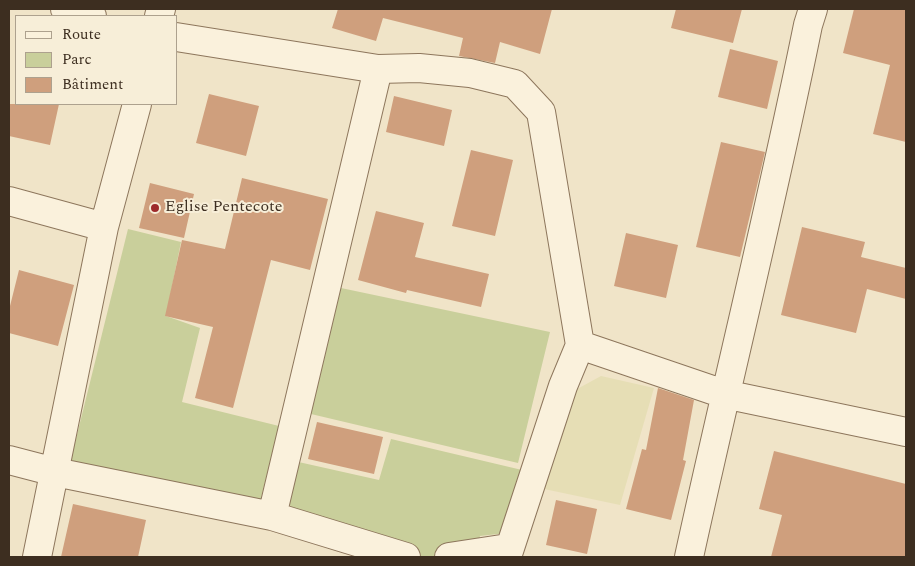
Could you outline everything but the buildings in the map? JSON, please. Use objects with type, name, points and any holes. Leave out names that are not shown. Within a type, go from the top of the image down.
[{"type":"street","points":[[64,9],[88,15]]},
{"type":"street","points":[[689,557],[724,394],[784,145],[808,25],[813,9]]},
{"type":"street","points":[[178,37],[378,69],[419,68],[470,72],[516,84],[541,112],[580,345],[563,386],[508,553],[449,557]]},
{"type":"street","points":[[272,516],[378,69]]},
{"type":"street","points":[[37,557],[104,227],[137,105]]},
{"type":"street","points":[[9,201],[104,227]]},
{"type":"street","points":[[580,345],[724,394],[906,432]]},
{"type":"street","points":[[9,460],[55,472],[272,516],[406,557]]},
{"type":"shaded area","points":[[601,376],[654,388],[620,505],[544,489],[568,394]]},
{"type":"green space","points":[[128,229],[181,242],[166,316],[200,328],[182,402],[279,426],[256,518],[68,471]]},
{"type":"green space","points":[[341,288],[550,332],[518,463],[311,414]]},
{"type":"green space","points":[[391,439],[522,470],[507,533],[480,536],[476,557],[407,557],[276,528],[294,461],[379,480]]},
{"type":"place","name":"Eglise Pentecote","points":[[155,208]]}]
